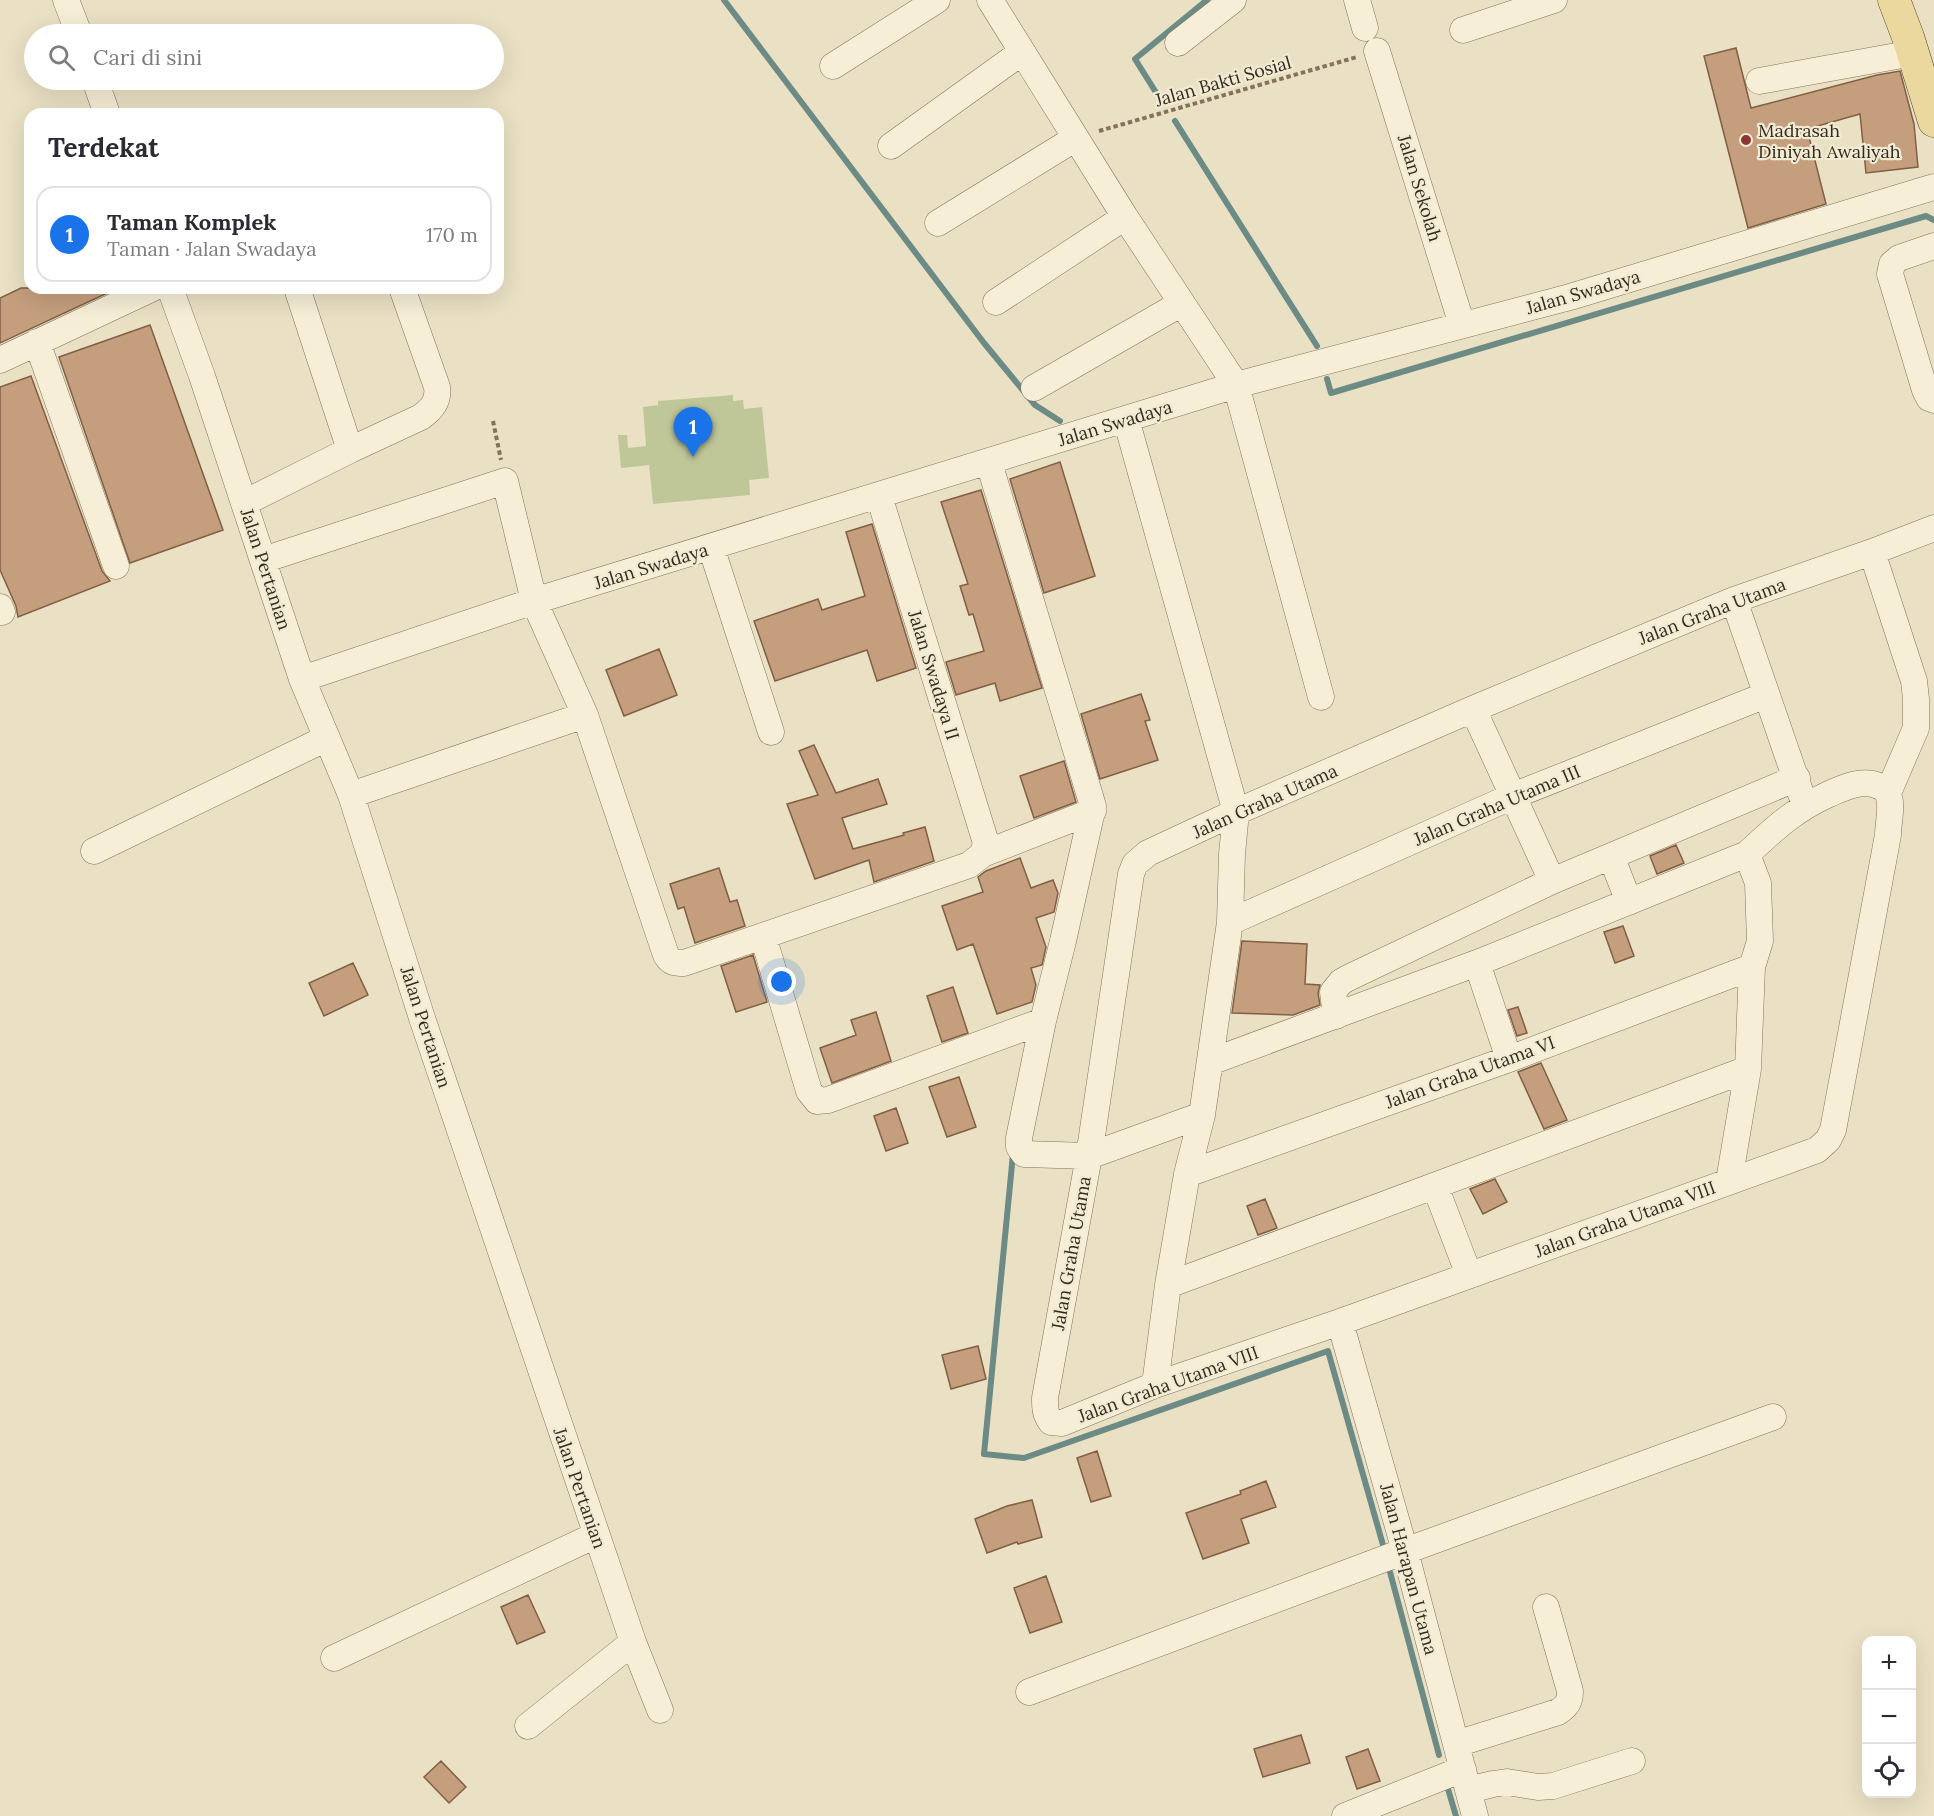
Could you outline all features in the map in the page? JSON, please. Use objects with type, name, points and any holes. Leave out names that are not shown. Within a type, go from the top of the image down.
[{"type":"main road","points":[[1894,0],[1934,122]]},
{"type":"street","points":[[66,0],[75,24]]},
{"type":"street","points":[[833,66],[937,0]]},
{"type":"street","points":[[990,0],[1125,217],[1236,385],[1321,697]]},
{"type":"street","points":[[1178,42],[1233,0]]},
{"type":"street","name":"Jalan Sekolah","points":[[1357,0],[1462,325]]},
{"type":"street","points":[[1463,30],[1554,0]]},
{"type":"street","points":[[891,146],[1022,52]]},
{"type":"street","points":[[1759,81],[1913,53]]},
{"type":"street","points":[[99,90],[105,108]]},
{"type":"street","points":[[938,223],[1076,138]]},
{"type":"street","name":"Jalan Swadaya","points":[[302,680],[534,602],[1236,385],[1570,297],[1934,187]]},
{"type":"street","points":[[996,302],[1125,217]]},
{"type":"street","points":[[1934,246],[1899,258],[1892,264],[1890,274],[1924,390],[1929,398],[1934,400]]},
{"type":"street","points":[[0,360],[140,294]]},
{"type":"street","name":"Jalan Pertanian","points":[[172,294],[244,502],[302,680],[351,795],[422,1018],[596,1535],[633,1642],[660,1710]]},
{"type":"street","points":[[299,294],[350,450]]},
{"type":"street","points":[[244,502],[421,417],[435,402],[437,387],[404,294]]},
{"type":"street","points":[[1034,388],[1182,303]]},
{"type":"street","points":[[38,342],[116,566]]},
{"type":"street","points":[[1126,419],[1236,812],[1230,922],[1202,1115],[1187,1174],[1168,1285],[1155,1385]]},
{"type":"street","points":[[988,463],[1093,811],[1042,1021],[1019,1147],[1031,1155],[1089,1156],[1202,1115]]},
{"type":"street","points":[[263,560],[505,481],[534,602],[585,715],[669,960],[675,963],[684,963],[969,865],[983,854],[1093,811]]},
{"type":"street","name":"Jalan Swadaya II","points":[[879,496],[986,843],[983,854]]},
{"type":"street","name":"Jalan Graha Utama","points":[[1062,1423],[1051,1422],[1045,1408],[1045,1398],[1089,1156],[1131,874],[1135,864],[1148,853],[1236,812],[1473,709],[1734,600],[1934,528]]},
{"type":"street","points":[[711,547],[771,732]]},
{"type":"street","points":[[1210,1062],[1477,963],[1748,854],[1779,824],[1804,806],[1847,786],[1864,783],[1883,788],[1888,793],[1916,728],[1916,699],[1914,681],[1872,552]]},
{"type":"street","points":[[1734,600],[1797,778],[1804,806]]},
{"type":"street","name":"Jalan Graha Utama III","points":[[1230,922],[1513,796],[1766,695]]},
{"type":"street","points":[[1473,709],[1552,881]]},
{"type":"street","points":[[351,795],[585,715]]},
{"type":"street","points":[[94,850],[327,738]]},
{"type":"street","points":[[1336,1016],[1333,992],[1341,982],[1552,881],[1797,778]]},
{"type":"street","name":"Jalan Graha Utama VIII","points":[[1062,1423],[1155,1385],[1340,1322],[1817,1150],[1828,1140],[1833,1130],[1888,835],[1888,793]]},
{"type":"street","points":[[1729,1181],[1748,1069],[1752,967],[1760,941],[1758,883],[1748,854]]},
{"type":"street","points":[[1611,856],[1629,902]]},
{"type":"street","points":[[763,936],[809,1091],[817,1101],[828,1100],[1042,1021]]},
{"type":"street","points":[[1404,952],[1419,985]]},
{"type":"street","points":[[1477,963],[1509,1059]]},
{"type":"street","name":"Jalan Graha Utama VI","points":[[1187,1174],[1509,1059],[1752,967]]},
{"type":"street","points":[[1168,1285],[1748,1069]]},
{"type":"street","points":[[1435,1186],[1469,1275]]},
{"type":"street","name":"Jalan Harapan Utama","points":[[1340,1322],[1405,1551],[1475,1816]]},
{"type":"street","points":[[1029,1692],[1405,1551],[1773,1417]]},
{"type":"street","points":[[334,1658],[596,1535]]},
{"type":"street","points":[[1456,1744],[1558,1712],[1566,1707],[1570,1699],[1570,1691],[1546,1607]]},
{"type":"street","points":[[528,1726],[633,1642]]},
{"type":"street","points":[[1345,1816],[1466,1780],[1493,1784],[1507,1782],[1538,1787],[1553,1786],[1632,1761]]},
{"type":"path","name":"Jalan Bakti Sosial","points":[[1076,138],[1371,40]]},
{"type":"path","points":[[493,420],[505,481]]},
{"type":"green space","points":[[733,395],[733,401],[743,400],[744,409],[762,407],[769,478],[749,480],[750,495],[653,504],[649,465],[621,468],[618,435],[627,435],[628,448],[646,446],[643,407],[658,405],[658,401]]},
{"type":"building","name":"Madrasah Diniyah Awaliyah","points":[[1736,48],[1751,108],[1900,71],[1914,124],[1918,167],[1866,173],[1860,114],[1807,129],[1826,204],[1748,228],[1704,56]]},
{"type":"building","points":[[21,288],[24,288],[24,294],[105,294],[0,343],[0,298]]},
{"type":"building","points":[[150,325],[223,530],[130,563],[59,357]]},
{"type":"building","points":[[31,376],[102,571],[110,581],[18,617],[16,606],[0,570],[0,387]]},
{"type":"building","points":[[1060,462],[1095,576],[1044,593],[1010,479]]},
{"type":"building","points":[[981,490],[1042,688],[1000,701],[995,683],[956,695],[946,662],[984,651],[973,614],[969,615],[960,586],[968,584],[941,502]]},
{"type":"building","points":[[872,524],[916,668],[877,681],[867,650],[775,681],[754,621],[818,599],[822,610],[865,596],[846,532]]},
{"type":"building","points":[[659,649],[677,695],[624,716],[606,670]]},
{"type":"building","points":[[1141,694],[1150,720],[1145,721],[1158,760],[1100,779],[1081,714]]},
{"type":"building","points":[[814,745],[836,793],[878,779],[887,804],[842,818],[853,849],[925,827],[934,861],[874,882],[869,860],[815,879],[787,804],[818,795],[799,751]]},
{"type":"building","points":[[1064,761],[1076,802],[1034,818],[1020,776]]},
{"type":"building","points":[[1676,845],[1684,863],[1657,874],[1650,856]]},
{"type":"building","points":[[1020,858],[1031,888],[1053,880],[1058,893],[1054,912],[1036,918],[1046,947],[1042,965],[1031,968],[1036,985],[1032,1002],[997,1014],[973,944],[957,950],[942,906],[983,892],[978,877],[986,871]]},
{"type":"building","points":[[719,868],[730,902],[737,900],[745,926],[695,943],[684,907],[678,909],[670,884]]},
{"type":"building","points":[[1623,926],[1634,956],[1615,963],[1604,932]]},
{"type":"building","points":[[1242,941],[1307,944],[1305,984],[1320,985],[1318,993],[1320,1005],[1293,1015],[1232,1013]]},
{"type":"building","points":[[753,955],[767,1002],[736,1012],[721,966]]},
{"type":"building","points":[[353,963],[368,995],[324,1016],[309,983]]},
{"type":"building","points":[[953,987],[968,1033],[942,1042],[927,996]]},
{"type":"building","points":[[1518,1007],[1527,1033],[1517,1036],[1508,1010]]},
{"type":"building","points":[[876,1012],[891,1061],[832,1083],[820,1048],[856,1035],[851,1020]]},
{"type":"building","points":[[1541,1063],[1567,1120],[1544,1129],[1518,1072]]},
{"type":"building","points":[[959,1077],[976,1127],[947,1137],[929,1087]]},
{"type":"building","points":[[896,1108],[908,1143],[886,1151],[874,1116]]},
{"type":"building","points":[[1495,1179],[1507,1202],[1483,1214],[1470,1189]]},
{"type":"building","points":[[1265,1199],[1277,1228],[1258,1235],[1247,1206]]},
{"type":"building","points":[[978,1346],[986,1379],[951,1389],[942,1355]]},
{"type":"building","points":[[1097,1451],[1111,1496],[1091,1502],[1077,1458]]},
{"type":"building","points":[[1266,1481],[1276,1507],[1241,1519],[1249,1543],[1203,1559],[1186,1513],[1241,1494],[1240,1491]]},
{"type":"building","points":[[1032,1500],[1042,1537],[1018,1544],[1017,1542],[987,1553],[975,1519],[1007,1506]]},
{"type":"building","points":[[1046,1576],[1062,1622],[1030,1633],[1014,1588]]},
{"type":"building","points":[[528,1595],[545,1632],[517,1644],[501,1607]]},
{"type":"building","points":[[1301,1735],[1310,1763],[1263,1777],[1254,1749]]},
{"type":"building","points":[[1368,1749],[1380,1781],[1357,1789],[1346,1757]]},
{"type":"building","points":[[441,1761],[466,1787],[449,1803],[424,1777]]},
{"type":"waterway","points":[[724,0],[984,343],[1035,405],[1060,421]]},
{"type":"waterway","points":[[1162,102],[1135,59],[1207,0]]},
{"type":"waterway","points":[[1175,121],[1317,346]]},
{"type":"waterway","points":[[1327,379],[1331,393],[1926,216],[1934,220]]},
{"type":"waterway","points":[[1013,1154],[984,1454],[1024,1458],[1328,1351],[1383,1545]]},
{"type":"waterway","points":[[1390,1572],[1439,1755]]},
{"type":"waterway","points":[[1448,1789],[1456,1816]]},
{"type":"place","name":"Madrasah Diniyah Awaliyah","points":[[1746,140]]},
{"type":"place","name":"Taman Komplek","points":[[693,457]]}]
